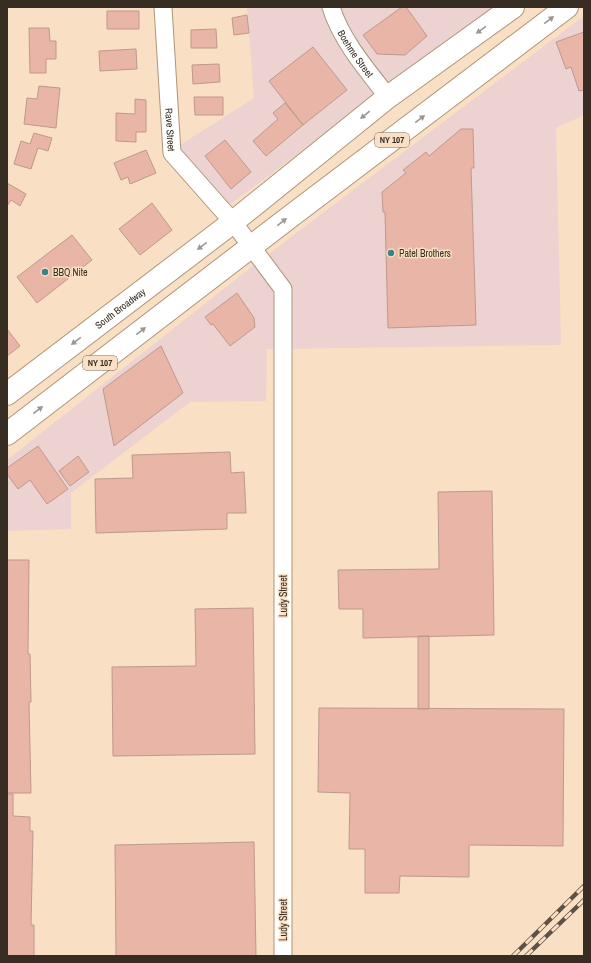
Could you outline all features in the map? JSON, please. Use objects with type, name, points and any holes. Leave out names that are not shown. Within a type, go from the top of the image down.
[{"type":"main road","name":"South Broadway","points":[[7,394],[233,222],[388,97],[512,7]]},
{"type":"main road","name":"NY 107","points":[[7,434],[567,7]]},
{"type":"street","name":"Rave Street","points":[[163,7],[172,153],[233,222],[252,246]]},
{"type":"street","name":"Boehme Street","points":[[332,7],[336,21],[364,66],[388,97]]},
{"type":"street","name":"Ludy Street","points":[[252,246],[283,289],[283,956]]},
{"type":"shaded area","points":[[247,7],[494,7],[227,207],[177,147],[254,98]]},
{"type":"shaded area","points":[[584,16],[584,115],[556,128],[561,345],[267,349],[266,401],[190,402],[71,493],[71,529],[7,531],[7,460],[254,265]]},
{"type":"building","points":[[402,7],[406,7],[427,36],[405,55],[377,54],[363,35]]},
{"type":"building","points":[[107,11],[139,11],[139,29],[107,29]]},
{"type":"building","points":[[247,15],[249,33],[234,35],[232,18]]},
{"type":"building","points":[[29,28],[49,28],[50,41],[56,41],[56,59],[46,59],[46,73],[30,73]]},
{"type":"building","points":[[216,29],[217,48],[191,48],[191,30]]},
{"type":"building","points":[[584,32],[584,90],[579,91],[571,67],[566,69],[556,42]]},
{"type":"building","points":[[313,47],[347,90],[303,125],[269,81]]},
{"type":"building","points":[[136,49],[137,69],[100,71],[99,51]]},
{"type":"building","points":[[219,64],[220,82],[193,84],[192,65]]},
{"type":"building","points":[[39,86],[60,88],[56,128],[24,124],[27,98],[37,99]]},
{"type":"building","points":[[194,97],[223,97],[223,115],[195,115]]},
{"type":"building","points":[[135,99],[146,100],[146,132],[136,132],[136,142],[116,141],[116,113],[135,114]]},
{"type":"building","points":[[285,103],[303,125],[266,156],[253,141],[278,119],[273,113]]},
{"type":"building","points":[[461,129],[473,129],[474,168],[471,168],[476,325],[388,328],[385,212],[383,212],[382,192],[406,173],[403,170],[426,152],[429,156]]},
{"type":"building","points":[[34,133],[52,138],[48,151],[38,148],[31,169],[14,164],[21,141],[30,144]]},
{"type":"building","points":[[225,140],[251,172],[231,189],[205,156]]},
{"type":"building","points":[[146,150],[156,173],[130,184],[128,177],[121,180],[114,163]]},
{"type":"building","points":[[7,183],[26,194],[20,206],[11,200],[7,206]]},
{"type":"building","points":[[152,203],[172,230],[140,255],[119,229]]},
{"type":"building","points":[[72,235],[92,260],[37,303],[17,277]]},
{"type":"building","points":[[237,293],[254,318],[255,327],[230,346],[213,324],[211,325],[205,317]]},
{"type":"building","points":[[7,329],[20,346],[7,356]]},
{"type":"building","points":[[161,346],[183,393],[114,446],[103,389]]},
{"type":"building","points":[[38,446],[68,489],[47,504],[30,480],[18,489],[7,474],[7,468]]},
{"type":"building","points":[[230,452],[231,473],[244,472],[246,513],[227,513],[227,529],[96,533],[95,479],[133,478],[132,455]]},
{"type":"building","points":[[78,456],[89,472],[70,486],[59,471]]},
{"type":"building","points":[[492,491],[494,635],[363,638],[363,609],[339,609],[338,570],[439,569],[438,492]]},
{"type":"building","points":[[7,560],[29,560],[28,654],[30,654],[31,702],[29,702],[31,793],[7,793]]},
{"type":"building","points":[[253,608],[255,754],[113,756],[112,667],[196,666],[195,609]]},
{"type":"building","points":[[418,636],[429,636],[429,709],[418,709]]},
{"type":"building","points":[[319,708],[564,709],[563,846],[469,845],[469,877],[400,876],[399,893],[365,893],[365,849],[349,849],[350,793],[318,792]]},
{"type":"building","points":[[7,794],[13,794],[13,816],[30,817],[30,831],[33,831],[31,925],[34,925],[34,956],[7,956]]},
{"type":"building","points":[[254,842],[256,956],[116,956],[115,845]]},
{"type":"railway","points":[[513,956],[584,886]]},
{"type":"railway","points":[[526,956],[584,900]]},
{"type":"place","name":"Patel Brothers","points":[[391,253]]},
{"type":"place","name":"BBQ Nite","points":[[45,272]]}]
